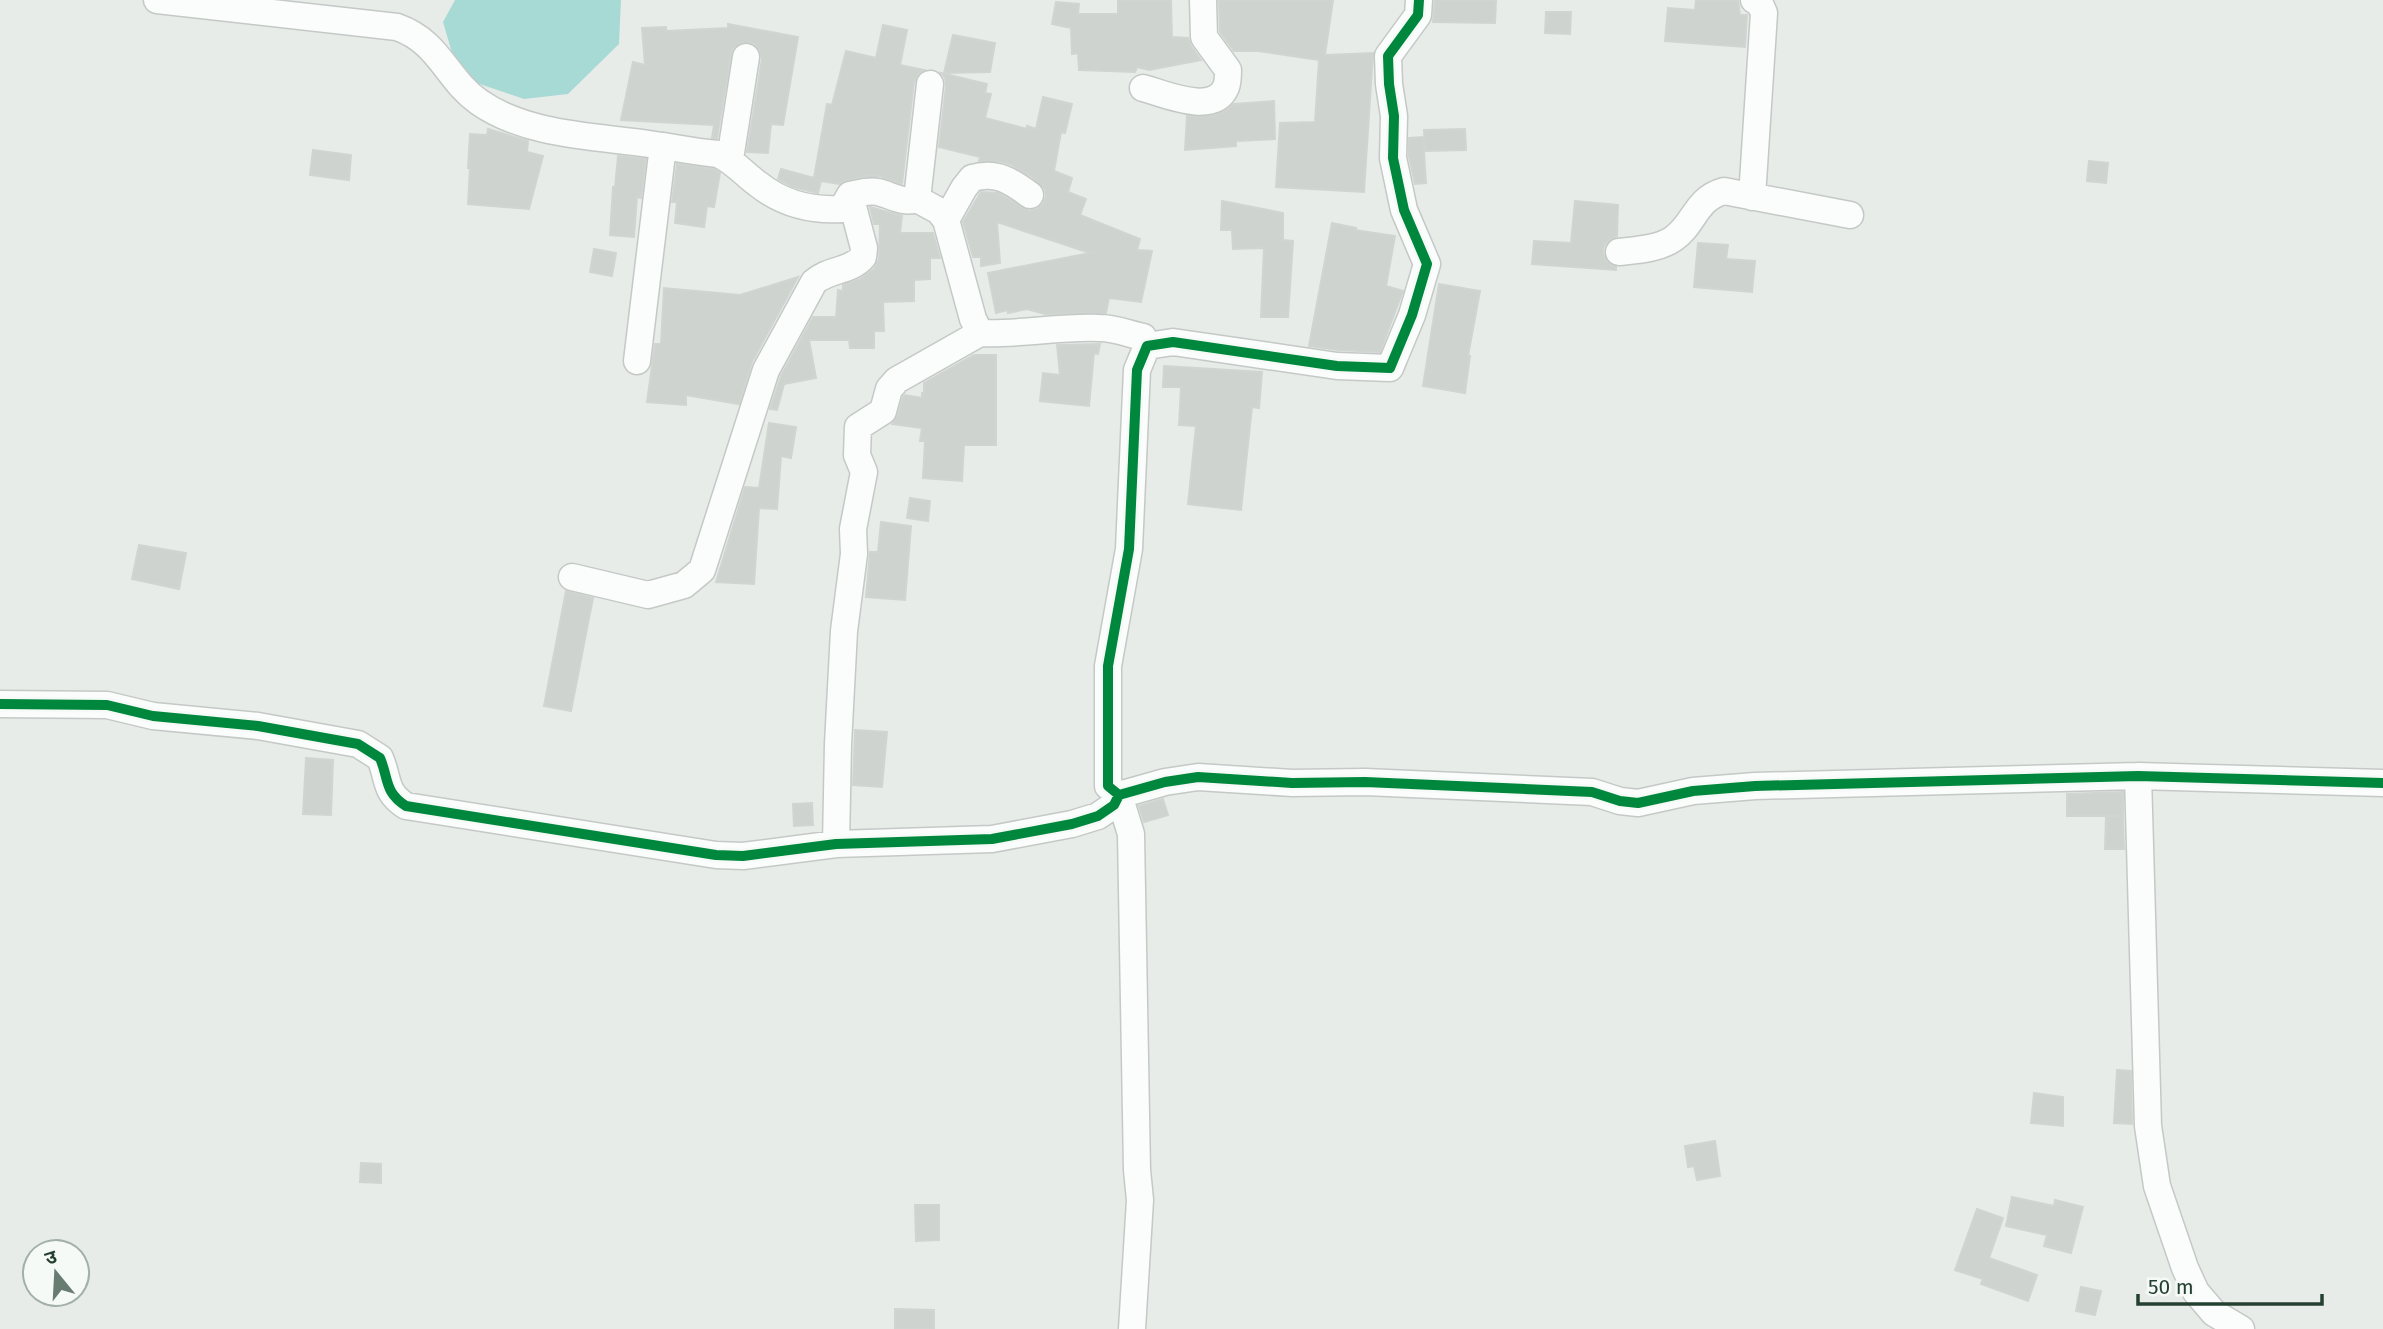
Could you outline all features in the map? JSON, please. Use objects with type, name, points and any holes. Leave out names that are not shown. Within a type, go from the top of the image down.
[{"type":"street","points":[[157,0],[397,27],[414,33],[430,46],[462,86],[477,101],[492,110],[559,132],[718,154],[730,159],[758,185],[788,203],[825,210],[842,209],[850,195],[867,191],[880,192],[897,199],[917,199],[939,211],[946,220],[973,319],[980,333]]},
{"type":"street","points":[[1143,88],[1195,102],[1209,102],[1220,96],[1226,86],[1228,70],[1204,37],[1203,0]]},
{"type":"street","points":[[1147,346],[1173,342],[1337,366],[1390,368],[1412,315],[1427,264],[1404,210],[1393,158],[1394,116],[1388,56],[1418,15],[1419,0]]},
{"type":"street","points":[[1752,197],[1764,13],[1760,4],[1754,0]]},
{"type":"street","points":[[730,159],[746,57]]},
{"type":"street","points":[[917,199],[930,84]]},
{"type":"street","points":[[637,361],[663,145]]},
{"type":"street","points":[[946,220],[972,178],[995,175],[1007,178],[1030,195]]},
{"type":"street","points":[[1619,252],[1646,249],[1671,241],[1686,227],[1710,195],[1724,191],[1850,215]]},
{"type":"street","points":[[572,577],[648,595],[684,584],[702,570],[766,370],[814,282],[858,262],[863,257],[864,248],[850,195]]},
{"type":"street","points":[[836,844],[838,744],[845,631],[854,554],[853,529],[864,472],[857,455],[858,427],[883,411],[889,389],[897,380],[980,333],[1010,334],[1069,327],[1104,328],[1143,337],[1147,346],[1137,370],[1129,549],[1108,666],[1108,786],[1119,795],[1131,834],[1137,1170],[1140,1200],[1132,1329]]},
{"type":"street","points":[[0,704],[107,705],[153,716],[258,726],[358,744],[380,758],[389,791],[406,806],[716,855],[743,856],[836,844],[992,839],[1098,816],[1114,805],[1119,795],[1166,782],[1198,777],[1292,783],[1365,782],[1592,792],[1620,801],[1638,803],[1693,791],[1755,786],[2138,776],[2383,782]]},
{"type":"street","points":[[2138,776],[2148,1126],[2157,1186],[2196,1292],[2214,1312],[2241,1329]]},
{"type":"water","points":[[455,0],[621,0],[619,44],[568,94],[524,99],[459,77],[443,22]]},
{"type":"building","points":[[1171,0],[1172,37],[1188,38],[1201,60],[1149,70],[1137,67],[1135,72],[1079,70],[1078,53],[1072,54],[1071,28],[1052,24],[1056,2],[1079,4],[1078,14],[1118,14],[1118,1]]},
{"type":"building","points":[[1219,0],[1333,0],[1325,55],[1373,53],[1364,192],[1276,187],[1280,123],[1315,122],[1319,60],[1258,51],[1234,51],[1220,32]]},
{"type":"building","points":[[1435,0],[1496,0],[1495,23],[1433,22]]},
{"type":"building","points":[[1696,0],[1738,0],[1740,15],[1747,15],[1745,47],[1665,41],[1668,8],[1695,10]]},
{"type":"building","points":[[1546,12],[1571,12],[1570,34],[1545,33]]},
{"type":"building","points":[[728,24],[798,37],[783,125],[771,124],[768,153],[747,152],[762,59],[755,44],[749,42],[740,43],[733,48],[731,54],[717,138],[712,138],[714,125],[621,120],[633,62],[645,65],[642,28],[666,27],[666,31],[728,28]]},
{"type":"building","points":[[883,25],[907,30],[900,65],[924,70],[914,82],[902,184],[880,176],[865,176],[839,184],[821,181],[818,193],[793,187],[778,179],[781,169],[814,178],[827,104],[832,105],[846,51],[876,58]]},
{"type":"building","points":[[953,35],[995,43],[990,72],[944,73]]},
{"type":"building","points":[[941,73],[987,84],[985,93],[991,94],[985,118],[1027,129],[1027,126],[1036,129],[1043,97],[1072,104],[1065,133],[1061,132],[1054,171],[1072,178],[1068,192],[1086,199],[1080,215],[1140,239],[1137,250],[1152,251],[1141,302],[1109,298],[1106,313],[1045,314],[1027,309],[996,313],[988,273],[1090,253],[997,222],[1000,263],[981,266],[981,257],[973,257],[963,222],[981,192],[998,193],[1029,211],[1043,204],[1045,189],[1032,177],[1010,164],[979,161],[980,157],[939,147],[946,86]]},
{"type":"building","points":[[1274,101],[1275,139],[1236,141],[1236,146],[1185,150],[1187,116],[1214,116],[1234,104]]},
{"type":"building","points":[[488,129],[528,141],[527,152],[543,156],[529,209],[468,204],[470,134],[487,135]]},
{"type":"building","points":[[1465,129],[1466,150],[1425,151],[1424,130]]},
{"type":"building","points":[[1423,137],[1426,183],[1415,184],[1409,157],[1409,138]]},
{"type":"building","points":[[313,150],[351,155],[349,180],[310,175]]},
{"type":"building","points":[[618,156],[646,159],[641,198],[637,197],[634,237],[610,235]]},
{"type":"building","points":[[2089,161],[2108,163],[2106,183],[2087,181]]},
{"type":"building","points":[[677,164],[714,169],[720,173],[714,207],[707,206],[704,227],[675,223],[677,202],[672,202]]},
{"type":"building","points":[[1222,201],[1283,213],[1283,240],[1293,241],[1288,317],[1261,317],[1264,248],[1233,249],[1232,230],[1221,230]]},
{"type":"building","points":[[1575,201],[1618,205],[1617,236],[1604,246],[1603,253],[1607,262],[1616,267],[1616,270],[1532,264],[1534,241],[1571,243]]},
{"type":"building","points":[[870,207],[902,216],[900,233],[933,233],[940,258],[930,258],[930,279],[914,280],[914,301],[883,302],[884,331],[874,331],[874,348],[850,348],[849,340],[809,340],[816,378],[784,384],[777,410],[770,409],[781,376],[813,317],[836,317],[838,290],[843,291],[843,285],[860,279],[874,269],[879,259],[880,224],[874,224]]},
{"type":"building","points":[[1332,223],[1356,228],[1355,230],[1395,236],[1386,286],[1403,291],[1380,352],[1309,346]]},
{"type":"building","points":[[1698,243],[1728,245],[1726,259],[1755,261],[1752,292],[1694,287]]},
{"type":"building","points":[[594,249],[616,253],[612,276],[590,272]]},
{"type":"building","points":[[798,277],[752,362],[739,404],[686,395],[686,405],[647,402],[655,344],[661,344],[664,288],[740,295]]},
{"type":"building","points":[[1439,284],[1480,291],[1468,356],[1465,393],[1423,386]]},
{"type":"building","points":[[1100,344],[1098,354],[1094,353],[1089,406],[1040,401],[1043,373],[1060,375],[1057,345]]},
{"type":"building","points":[[974,355],[996,355],[996,445],[964,445],[962,481],[923,478],[925,441],[920,441],[922,428],[892,424],[898,415],[903,397],[905,395],[922,398],[924,383]]},
{"type":"building","points":[[1164,366],[1262,372],[1259,408],[1252,407],[1241,510],[1188,504],[1196,426],[1179,425],[1181,387],[1163,387]]},
{"type":"building","points":[[769,423],[796,427],[791,458],[781,456],[777,509],[759,508],[754,584],[716,582],[745,487],[759,488]]},
{"type":"building","points":[[910,498],[930,501],[928,521],[907,518]]},
{"type":"building","points":[[881,522],[911,526],[905,600],[866,597],[870,552],[878,552]]},
{"type":"building","points":[[139,545],[186,553],[179,589],[132,579]]},
{"type":"building","points":[[566,591],[593,598],[571,711],[544,706]]},
{"type":"building","points":[[855,730],[887,732],[882,787],[853,785]]},
{"type":"building","points":[[306,758],[333,760],[331,815],[303,814]]},
{"type":"building","points":[[2123,792],[2123,816],[2067,816],[2067,794]]},
{"type":"building","points":[[1163,799],[1168,815],[1144,822],[1139,806]]},
{"type":"building","points":[[812,803],[813,825],[794,826],[793,804]]},
{"type":"building","points":[[2106,816],[2123,817],[2124,849],[2105,849]]},
{"type":"building","points":[[2117,1070],[2131,1071],[2132,1124],[2114,1123]]},
{"type":"building","points":[[2034,1093],[2063,1097],[2063,1126],[2031,1123]]},
{"type":"building","points":[[1715,1141],[1720,1176],[1697,1180],[1694,1166],[1688,1167],[1685,1146]]},
{"type":"building","points":[[361,1163],[381,1164],[381,1183],[360,1182]]},
{"type":"building","points":[[2012,1197],[2054,1206],[2055,1200],[2083,1207],[2071,1253],[2044,1246],[2047,1235],[2006,1226]]},
{"type":"building","points":[[915,1205],[939,1205],[939,1240],[916,1241]]},
{"type":"building","points":[[1977,1209],[2003,1218],[1989,1258],[2037,1275],[2028,1301],[1981,1284],[1983,1279],[1955,1270]]},
{"type":"building","points":[[2081,1287],[2101,1291],[2095,1315],[2076,1311]]},
{"type":"building","points":[[895,1309],[934,1310],[934,1329],[895,1329]]},
{"type":"cycle path","points":[[1419,0],[1418,15],[1388,56],[1394,116],[1393,158],[1404,210],[1427,264],[1412,315],[1390,368],[1337,366],[1173,342],[1147,346],[1137,370],[1129,549],[1108,666],[1108,786],[1119,795],[1165,782],[1198,777],[1292,783],[1365,782],[1592,792],[1620,801],[1638,803],[1693,791],[1755,786],[2138,776],[2383,783]]},
{"type":"cycle path","points":[[0,704],[107,705],[153,716],[258,726],[358,744],[380,758],[390,790],[406,806],[716,855],[743,856],[836,844],[992,839],[1072,824],[1098,816],[1114,805],[1119,795]]}]
